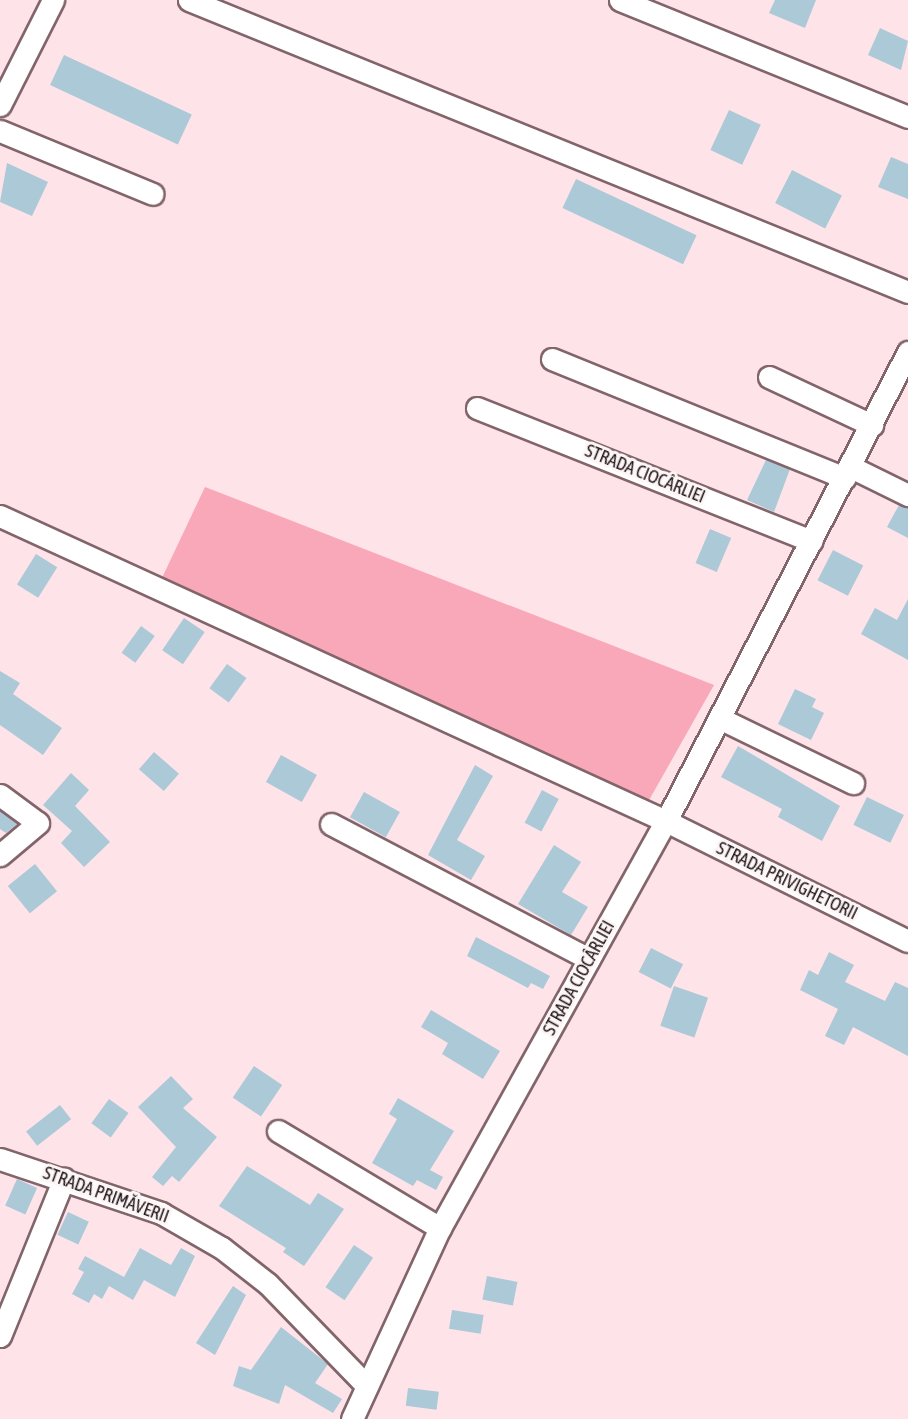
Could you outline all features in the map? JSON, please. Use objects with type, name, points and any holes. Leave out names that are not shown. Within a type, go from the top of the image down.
[{"type":"street","points":[[0,105],[53,0]]},
{"type":"street","points":[[189,0],[908,292]]},
{"type":"street","points":[[620,0],[908,117]]},
{"type":"street","points":[[0,131],[153,194]]},
{"type":"street","name":"STRADA CIOCÂRLIEI","points":[[352,1419],[440,1228],[721,719],[908,352]]},
{"type":"street","points":[[552,359],[908,495]]},
{"type":"street","points":[[769,377],[872,425]]},
{"type":"street","name":"STRADA CIOCÂRLIEI","points":[[477,408],[812,541]]},
{"type":"street","name":"STRADA PRIVIGHETORII","points":[[0,516],[666,821],[908,941]]},
{"type":"street","points":[[721,719],[853,783]]},
{"type":"street","points":[[0,795],[38,823],[0,855]]},
{"type":"street","points":[[331,824],[589,960]]},
{"type":"street","points":[[278,1131],[440,1228]]},
{"type":"street","name":"STRADA PRIMĂVERII","points":[[0,1159],[64,1178],[161,1213],[222,1248],[268,1284],[367,1386]]},
{"type":"street","points":[[0,1336],[64,1178]]},
{"type":"shaded area","points":[[205,487],[714,685],[648,802],[161,580]]},
{"type":"building","points":[[775,0],[816,0],[805,28],[769,13]]},
{"type":"building","points":[[880,28],[908,41],[901,70],[868,55]]},
{"type":"building","points":[[64,55],[192,115],[178,144],[50,85]]},
{"type":"building","points":[[729,110],[761,125],[742,165],[710,150]]},
{"type":"building","points":[[891,157],[908,164],[908,199],[878,187]]},
{"type":"building","points":[[7,163],[48,182],[32,216],[0,202]]},
{"type":"building","points":[[792,170],[842,195],[825,228],[775,203]]},
{"type":"building","points":[[576,179],[697,235],[683,264],[562,208]]},
{"type":"building","points":[[766,460],[790,469],[774,512],[747,500]]},
{"type":"building","points":[[899,505],[908,508],[908,538],[887,527]]},
{"type":"building","points":[[710,529],[731,538],[717,572],[696,563]]},
{"type":"building","points":[[833,550],[863,565],[848,596],[818,580]]},
{"type":"building","points":[[36,554],[57,567],[38,598],[17,585]]},
{"type":"building","points":[[908,599],[908,660],[861,634],[875,608],[897,620]]},
{"type":"building","points":[[184,618],[205,632],[183,664],[162,650]]},
{"type":"building","points":[[141,626],[155,636],[135,663],[122,653]]},
{"type":"building","points":[[227,664],[246,678],[229,702],[209,688]]},
{"type":"building","points":[[0,671],[20,683],[13,694],[62,728],[43,755],[0,725]]},
{"type":"building","points":[[795,689],[816,699],[812,707],[824,713],[811,740],[778,724]]},
{"type":"building","points":[[738,746],[840,806],[822,841],[778,817],[782,809],[721,777]]},
{"type":"building","points":[[154,752],[179,774],[164,791],[139,769]]},
{"type":"building","points":[[281,755],[317,775],[302,802],[266,782]]},
{"type":"building","points":[[475,765],[493,776],[457,840],[485,856],[471,880],[428,855]]},
{"type":"building","points":[[71,773],[89,790],[75,806],[110,842],[84,867],[61,843],[72,831],[43,805]]},
{"type":"building","points":[[542,790],[559,799],[541,832],[525,823]]},
{"type":"building","points":[[364,792],[400,812],[386,837],[350,817]]},
{"type":"building","points":[[867,797],[904,815],[890,843],[853,825]]},
{"type":"building","points":[[0,811],[17,824],[6,833],[0,829]]},
{"type":"building","points":[[554,845],[581,862],[562,892],[588,907],[571,935],[518,904]]},
{"type":"building","points":[[35,864],[57,891],[30,913],[8,886]]},
{"type":"building","points":[[476,937],[550,976],[543,989],[531,983],[528,988],[467,956]]},
{"type":"building","points":[[651,948],[683,964],[671,988],[639,972]]},
{"type":"building","points":[[829,952],[854,965],[845,982],[885,1001],[895,982],[908,988],[908,1056],[853,1027],[844,1045],[825,1036],[838,1009],[800,990],[809,970],[818,975]]},
{"type":"building","points":[[674,986],[708,998],[694,1037],[660,1026]]},
{"type":"building","points":[[431,1010],[500,1051],[483,1079],[442,1054],[448,1043],[421,1027]]},
{"type":"building","points":[[254,1066],[282,1085],[261,1117],[233,1098]]},
{"type":"building","points":[[171,1076],[193,1099],[183,1108],[217,1137],[179,1182],[172,1176],[163,1186],[152,1177],[176,1147],[138,1107]]},
{"type":"building","points":[[398,1098],[454,1131],[430,1170],[443,1177],[436,1190],[417,1180],[413,1186],[372,1163],[397,1119],[389,1114]]},
{"type":"building","points":[[109,1099],[128,1113],[111,1137],[91,1123]]},
{"type":"building","points":[[60,1105],[71,1119],[37,1146],[26,1131]]},
{"type":"building","points":[[247,1166],[310,1205],[318,1193],[344,1209],[304,1266],[283,1252],[286,1248],[219,1206]]},
{"type":"building","points":[[17,1179],[37,1188],[25,1214],[5,1205]]},
{"type":"building","points":[[68,1212],[89,1222],[78,1244],[57,1235]]},
{"type":"building","points":[[354,1245],[373,1258],[345,1300],[325,1287]]},
{"type":"building","points":[[140,1248],[171,1265],[181,1248],[195,1256],[175,1297],[144,1280],[133,1300],[109,1286],[102,1299],[94,1294],[89,1303],[72,1294],[84,1272],[78,1269],[85,1256],[124,1277]]},
{"type":"building","points":[[487,1276],[517,1282],[513,1305],[482,1300]]},
{"type":"building","points":[[233,1286],[246,1295],[215,1355],[196,1343]]},
{"type":"building","points":[[452,1310],[484,1315],[481,1334],[449,1329]]},
{"type":"building","points":[[281,1327],[328,1364],[315,1383],[342,1399],[333,1413],[285,1385],[279,1404],[233,1386],[239,1366],[251,1370]]},
{"type":"building","points":[[408,1388],[439,1392],[437,1410],[406,1406]]}]
